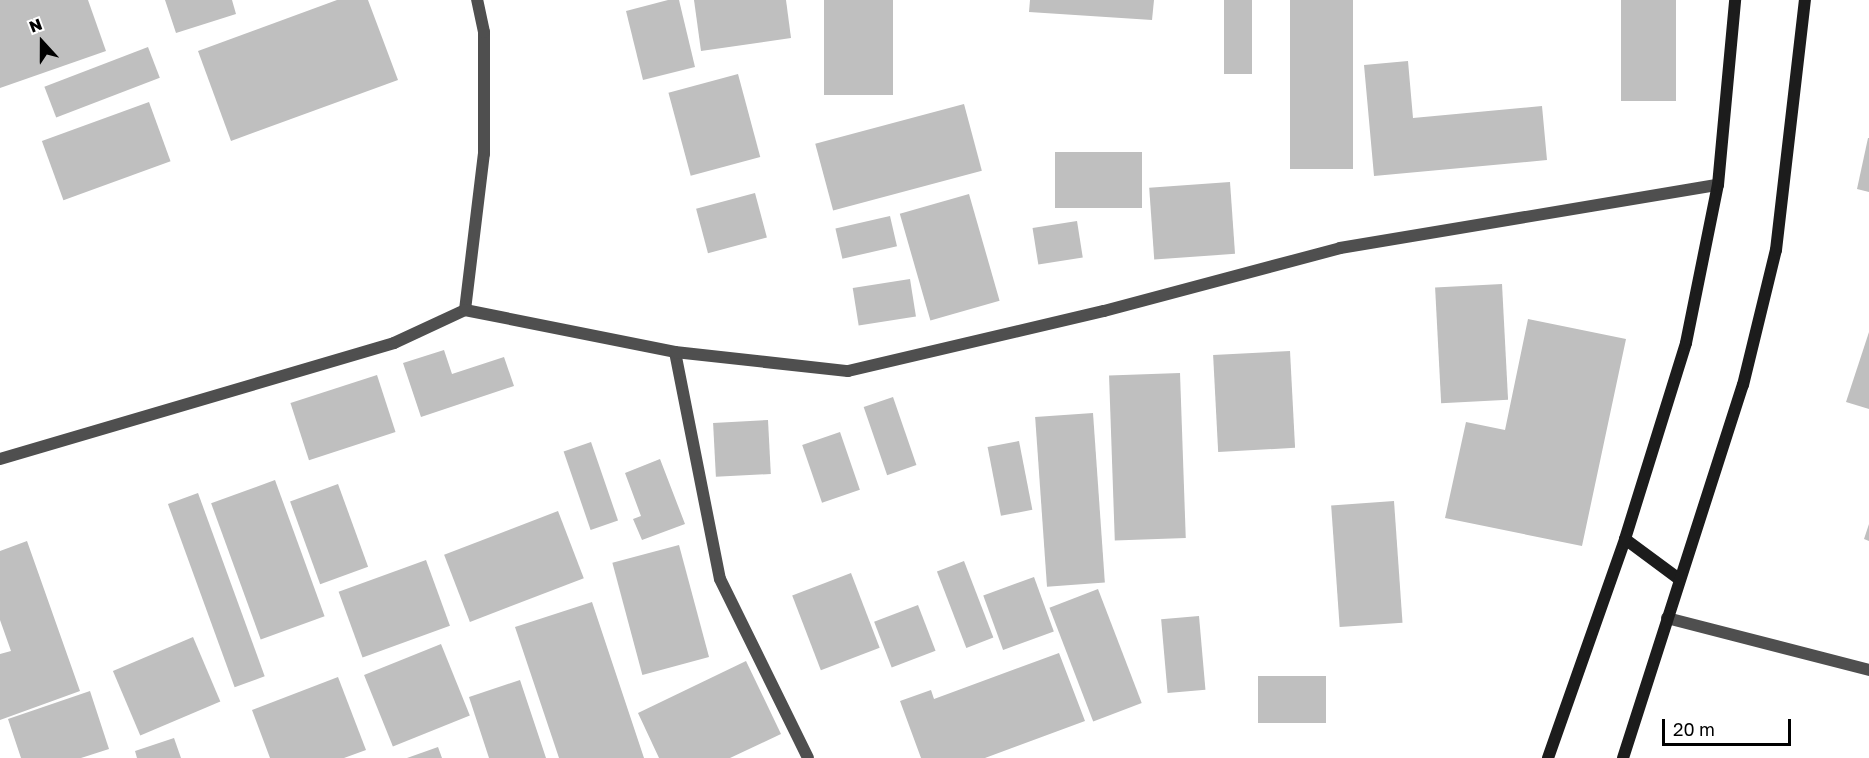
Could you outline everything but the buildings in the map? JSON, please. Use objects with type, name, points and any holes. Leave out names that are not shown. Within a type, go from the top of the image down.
[{"type":"street","points":[[465,310],[484,154],[484,32],[477,0]]},
{"type":"street","points":[[1548,758],[1625,539],[1686,343],[1718,185],[1735,0]]},
{"type":"street","points":[[1623,758],[1743,385],[1776,250],[1805,0]]},
{"type":"street","points":[[0,459],[394,343],[465,310],[675,352],[848,371],[1104,311],[1340,248],[1718,185]]},
{"type":"street","points":[[675,352],[720,579],[808,758]]},
{"type":"street","points":[[1625,539],[1679,579]]},
{"type":"street","points":[[1667,618],[1869,670]]}]
